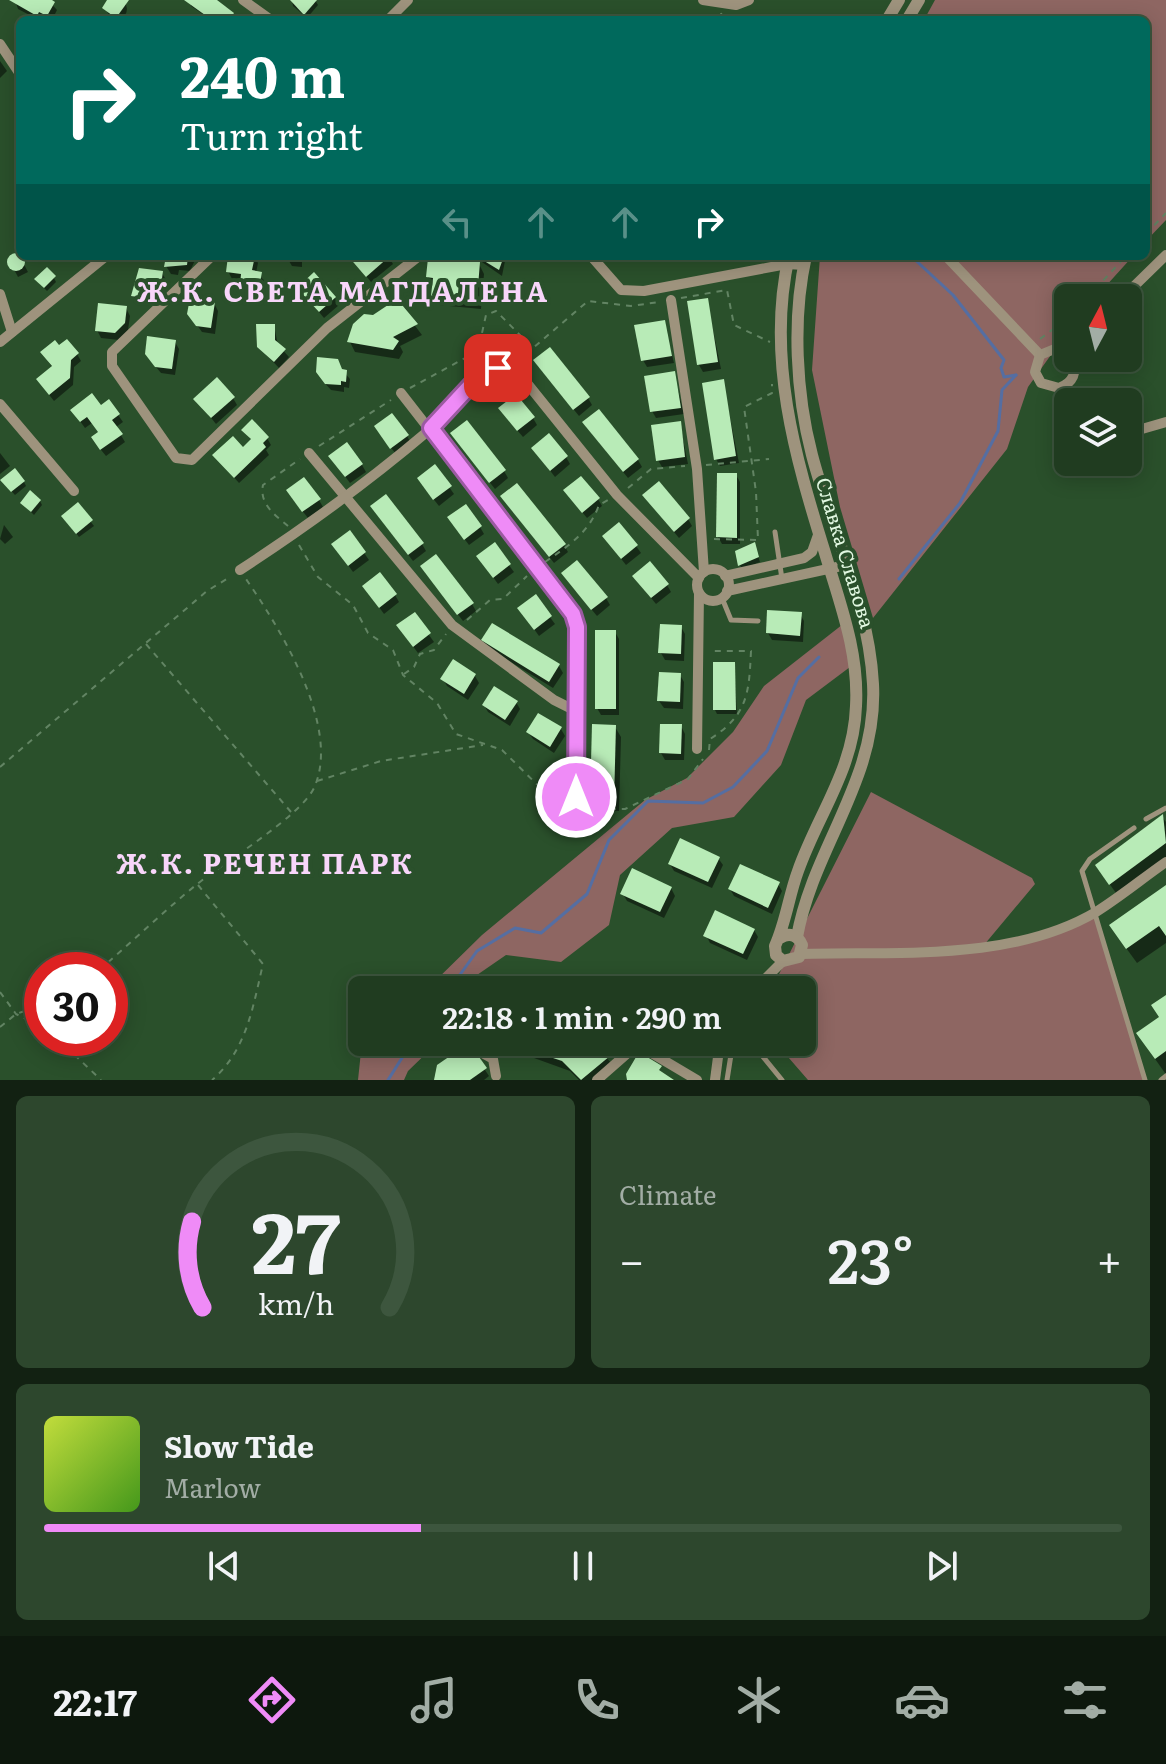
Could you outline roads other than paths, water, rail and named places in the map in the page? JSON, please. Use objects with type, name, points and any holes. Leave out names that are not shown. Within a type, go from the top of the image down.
[{"type":"street","points":[[243,0],[265,16]]},
{"type":"street","points":[[392,16],[408,0]]},
{"type":"street","points":[[703,0],[736,5],[749,0]]},
{"type":"street","points":[[0,44],[16,68]]},
{"type":"street","points":[[1136,284],[1166,255]]},
{"type":"street","points":[[0,342],[101,260]]},
{"type":"street","points":[[208,260],[112,352],[112,366],[176,458],[192,460],[327,328],[414,260]]},
{"type":"street","points":[[595,260],[621,290],[644,291],[788,260]]},
{"type":"street","name":"Славка Славова","points":[[777,942],[798,870],[838,786],[854,726],[856,686],[847,621],[794,448],[784,392],[782,309],[788,260],[805,261],[799,312],[802,401],[812,456],[858,597],[869,647],[873,686],[871,731],[854,792],[804,899],[797,937]]},
{"type":"street","points":[[950,260],[1040,355]]},
{"type":"street","points":[[0,294],[12,332]]},
{"type":"street","points":[[671,300],[697,469],[702,575],[697,651],[697,749]]},
{"type":"street","points":[[1054,349],[1040,355],[1035,366],[1037,378],[1052,388],[1065,386],[1074,372]]},
{"type":"street","points":[[240,570],[345,499],[431,428],[481,374],[498,368],[514,371],[617,495],[702,575]]},
{"type":"street","points":[[401,393],[573,614],[577,627],[576,797]]},
{"type":"street","points":[[0,404],[74,491]]},
{"type":"street","points":[[1142,429],[1166,422]]},
{"type":"street","points":[[309,453],[466,639],[576,711]]},
{"type":"street","points":[[702,575],[713,570],[725,576],[795,562],[812,552],[818,533]]},
{"type":"street","points":[[699,593],[721,597],[846,565]]},
{"type":"street","points":[[698,628],[721,597],[725,576]]},
{"type":"street","points":[[768,976],[783,961],[796,960],[802,954],[932,950],[1041,936],[1095,912],[1166,862]]},
{"type":"street","points":[[762,976],[777,942],[788,934],[797,937],[802,945],[802,954]]},
{"type":"street","points":[[777,942],[776,955],[783,961]]},
{"type":"street","points":[[488,1056],[493,1059],[495,1079]]},
{"type":"street","points":[[597,1080],[622,1056]]},
{"type":"street","points":[[657,1056],[697,1080]]},
{"type":"street","points":[[715,1080],[718,1056]]},
{"type":"lane","points":[[775,532],[782,581]]},
{"type":"lane","points":[[721,597],[731,620],[758,621]]},
{"type":"lane","points":[[1146,819],[1166,808]]},
{"type":"lane","points":[[1134,828],[1084,865],[1082,871],[1145,1080]]},
{"type":"lane","points":[[727,1080],[730,1056]]},
{"type":"lane","points":[[762,1056],[782,1080]]},
{"type":"lane","points":[[1161,1080],[1166,1076]]},
{"type":"waterway","points":[[915,260],[953,295],[1004,360],[1001,368],[1004,377],[1016,375]]},
{"type":"waterway","points":[[899,579],[960,503],[998,431],[1002,390],[1016,375]]},
{"type":"waterway","points":[[459,976],[477,951],[515,928],[541,933],[587,894],[609,840],[648,801],[703,803],[733,787],[767,751],[798,678],[819,657]]},
{"type":"waterway","points":[[388,1080],[403,1056]]},
{"type":"district","name":"Ж.К. СВЕТА МАГДАЛЕНА","points":[[343,292]]},
{"type":"district","name":"Ж.К. РЕЧЕН ПАРК","points":[[265,864]]}]
